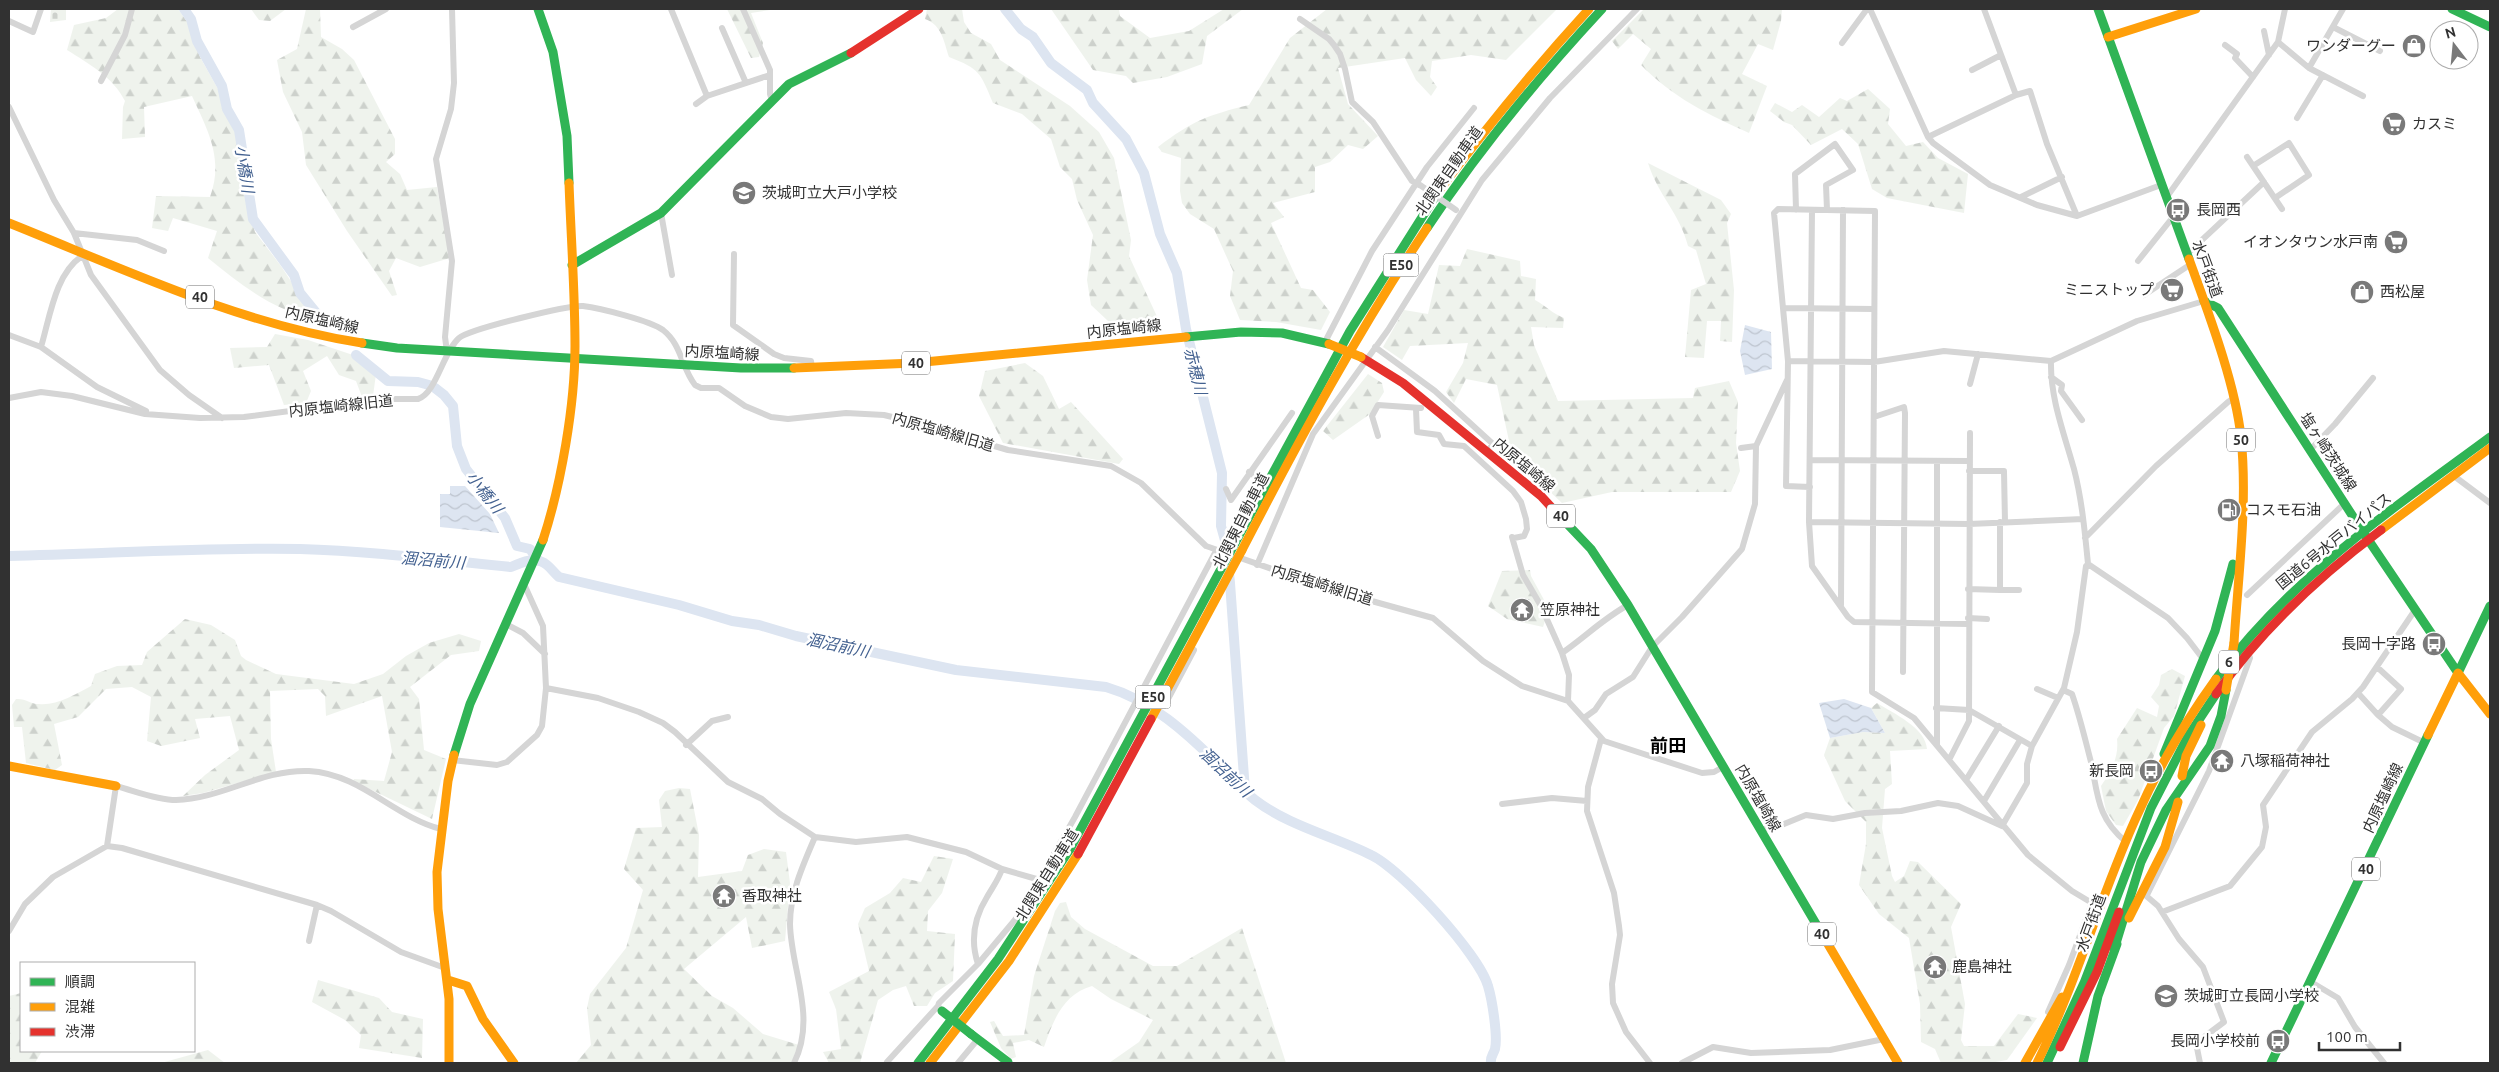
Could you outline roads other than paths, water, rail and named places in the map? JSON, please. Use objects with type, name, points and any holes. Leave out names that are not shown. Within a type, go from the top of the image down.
[{"type":"main road","points":[[449,1063],[448,980],[437,892],[441,829],[452,760],[467,710],[525,582],[551,516],[572,396],[575,359],[565,119],[553,52],[538,9]]},
{"type":"main road","points":[[572,265],[661,213],[789,84],[858,49],[918,9]]},
{"type":"main road","name":"北関東自動車道","points":[[918,1063],[966,1004],[1074,852],[1280,454],[1360,314],[1441,186],[1508,98],[1589,9]]},
{"type":"main road","name":"北関東自動車道","points":[[930,1063],[1009,961],[1074,852],[1242,550],[1321,400],[1410,250],[1482,146],[1516,103],[1602,9]]},
{"type":"main road","name":"水戸街道","points":[[2098,9],[2204,300],[2234,398],[2242,460],[2238,548]]},
{"type":"main road","points":[[2108,37],[2196,9]]},
{"type":"main road","points":[[2452,9],[2490,27]]},
{"type":"main road","name":"内原塩崎線","points":[[9,223],[81,253],[239,312],[292,329],[354,342],[447,352],[685,365],[812,368],[914,363],[1241,332],[1282,333],[1327,343],[1364,359],[1404,383],[1541,496],[1566,521],[1608,572],[1898,1063]]},
{"type":"main road","name":"塩ヶ崎茨城線","points":[[2204,300],[2218,308],[2344,504],[2458,673]]},
{"type":"main road","points":[[2215,334],[2221,326],[2230,326]]},
{"type":"main road","name":"国道6号水戸バイパス","points":[[2154,789],[2191,715],[2245,642],[2290,594],[2363,532],[2490,437]]},
{"type":"main road","name":"国道6号水戸バイパス","points":[[2154,789],[2215,697],[2248,652],[2307,590],[2368,540],[2490,448]]},
{"type":"main road","points":[[2049,1063],[2083,1004],[2130,882],[2166,810],[2210,746],[2221,716],[2234,643],[2238,548]]},
{"type":"main road","points":[[2154,789],[2222,608],[2238,548]]},
{"type":"main road","name":"内原塩崎線","points":[[2271,1063],[2490,606]]},
{"type":"main road","points":[[2458,673],[2490,714]]},
{"type":"main road","points":[[2182,776],[2190,746],[2215,697]]},
{"type":"main road","points":[[9,766],[116,786]]},
{"type":"main road","name":"水戸街道","points":[[2088,948],[2101,906],[2126,842],[2154,789]]},
{"type":"main road","name":"水戸街道","points":[[2049,1063],[2080,992],[2154,789]]},
{"type":"main road","points":[[2114,950],[2144,893],[2169,836],[2178,802]]},
{"type":"main road","points":[[2083,1063],[2098,996],[2114,950],[2138,867]]},
{"type":"main road","points":[[2025,1063],[2088,948]]},
{"type":"main road","name":"6","points":[[2037,1063],[2061,1016],[2088,948]]},
{"type":"main road","points":[[448,980],[467,986],[483,1019],[514,1063]]},
{"type":"main road","points":[[940,1009],[1008,1063]]},
{"type":"street","points":[[9,22],[33,32],[41,9]]},
{"type":"street","points":[[101,81],[111,67],[125,35],[132,9]]},
{"type":"street","points":[[352,27],[386,9]]},
{"type":"street","points":[[447,352],[445,337],[452,262],[436,159],[451,109],[454,83],[452,9]]},
{"type":"street","points":[[671,9],[707,96]]},
{"type":"street","points":[[742,9],[770,70],[770,94],[772,101]]},
{"type":"street","points":[[1842,43],[1869,9],[1928,137],[1939,148],[1990,185],[2037,205],[2077,216],[2161,185]]},
{"type":"street","points":[[1984,9],[2016,95]]},
{"type":"street","points":[[2166,198],[2278,42],[2284,9]]},
{"type":"street","points":[[2309,68],[2343,9]]},
{"type":"street","points":[[1257,565],[1313,434],[1364,359],[1375,347],[1459,212],[1494,163],[1526,125],[1576,69],[1634,10]]},
{"type":"street","points":[[1300,19],[1329,39],[1340,54],[1352,102],[1373,122],[1418,184],[1459,212]]},
{"type":"street","points":[[2333,27],[2380,51]]},
{"type":"street","points":[[722,28],[746,83]]},
{"type":"street","points":[[2264,31],[2269,54]]},
{"type":"street","points":[[2278,42],[2309,68],[2363,96]]},
{"type":"street","points":[[2225,45],[2237,54],[2235,58],[2253,77]]},
{"type":"street","points":[[1972,70],[2001,55]]},
{"type":"street","points":[[696,104],[707,96],[770,75]]},
{"type":"street","points":[[2297,118],[2323,75]]},
{"type":"street","points":[[1928,137],[2016,95],[2030,91],[2047,144],[2077,216]]},
{"type":"street","points":[[9,107],[54,200],[74,233],[90,275],[160,370],[189,395],[222,418]]},
{"type":"street","points":[[1327,343],[1372,251],[1474,108]]},
{"type":"street","points":[[2253,166],[2289,143],[2309,175],[2275,198]]},
{"type":"street","points":[[1796,210],[1795,174],[1835,144],[1853,170],[1826,185],[1827,210]]},
{"type":"street","points":[[2247,157],[2282,209]]},
{"type":"street","points":[[2021,197],[2062,177]]},
{"type":"street","points":[[2187,254],[2264,182]]},
{"type":"street","points":[[1810,487],[1786,486],[1788,361],[1774,212],[1778,209],[1875,210],[1872,692],[1914,718],[1984,801],[2002,826],[2047,871],[2092,904],[2101,906]]},
{"type":"street","points":[[1812,210],[1809,522],[1812,566],[1854,622],[1936,623],[1987,619]]},
{"type":"street","points":[[1841,606],[1843,210]]},
{"type":"street","points":[[661,213],[672,275]]},
{"type":"street","points":[[2138,261],[2173,217]]},
{"type":"street","points":[[74,233],[137,240],[164,250]]},
{"type":"street","points":[[41,347],[62,280],[71,263],[81,253]]},
{"type":"street","points":[[734,254],[733,325],[774,354],[784,358],[811,361],[812,368]]},
{"type":"street","points":[[2144,295],[2191,264]]},
{"type":"street","points":[[1788,361],[1874,362],[1944,351],[2051,361],[2137,321],[2204,300]]},
{"type":"street","name":"内原塩崎線旧道","points":[[9,398],[41,392],[64,395],[156,415],[222,418],[244,418],[381,399],[411,400],[423,398],[434,382],[447,352],[459,338],[473,331],[573,306],[588,307],[654,325],[674,340],[695,385],[701,388],[719,388],[745,406],[771,417],[788,419],[846,413],[884,415],[1008,450],[1111,466],[1124,471],[1141,482],[1174,512],[1201,543],[1227,555],[1332,590],[1432,618],[1483,661],[1522,686],[1568,701],[1601,739]]},
{"type":"street","points":[[1783,308],[1874,309]]},
{"type":"street","points":[[9,335],[41,347],[98,387],[156,415]]},
{"type":"street","points":[[1375,347],[1493,444],[1487,452]]},
{"type":"street","points":[[1970,384],[1978,354]]},
{"type":"street","points":[[2002,826],[2027,784],[2027,764],[2032,746],[2063,690],[2077,632],[2086,566],[2088,564],[2083,519],[2074,470],[2064,438],[2051,377],[2051,361]]},
{"type":"street","points":[[2051,377],[2062,385],[2061,391],[2082,420]]},
{"type":"street","points":[[2310,450],[2336,424],[2373,378]]},
{"type":"street","points":[[1584,718],[1595,710],[1606,694],[1633,677],[1652,646],[1682,617],[1742,549],[1755,504],[1756,446],[1787,380]]},
{"type":"street","points":[[2085,538],[2156,466],[2234,398]]},
{"type":"street","points":[[1378,436],[1372,416],[1378,405],[1418,409],[1417,432],[1439,435],[1444,444],[1464,446],[1513,490],[1523,508],[1527,529],[1524,536],[1513,537],[1522,575],[1541,606],[1562,652],[1569,675],[1568,701]]},
{"type":"street","points":[[1874,417],[1904,408],[1906,524],[1903,672]]},
{"type":"street","points":[[1226,489],[1231,500],[1292,413]]},
{"type":"street","points":[[1948,760],[1969,721],[1970,433]]},
{"type":"street","points":[[1741,448],[1756,446]]},
{"type":"street","points":[[1810,460],[1969,461]]},
{"type":"street","points":[[1936,745],[1938,461]]},
{"type":"street","points":[[1969,471],[2004,471],[2000,590]]},
{"type":"street","points":[[1249,472],[1258,478]]},
{"type":"street","points":[[2454,476],[2490,502]]},
{"type":"street","points":[[1280,491],[1288,495]]},
{"type":"street","points":[[2247,595],[2344,504]]},
{"type":"street","points":[[1809,522],[1969,524],[2083,519]]},
{"type":"street","points":[[887,1062],[940,1009],[1019,914],[1040,880],[1216,551]]},
{"type":"street","points":[[2088,564],[2168,618],[2203,659]]},
{"type":"street","points":[[452,760],[496,765],[507,762],[537,735],[542,726],[546,688],[543,626],[525,582]]},
{"type":"street","points":[[1968,589],[2019,590]]},
{"type":"street","points":[[1168,699],[1224,594]]},
{"type":"street","points":[[1192,596],[1216,610]]},
{"type":"street","points":[[1562,652],[1586,636],[1606,617],[1628,605]]},
{"type":"street","points":[[2162,912],[2230,886],[2262,847],[2266,827],[2263,806],[2282,781],[2300,749],[2322,723],[2358,693],[2415,610]]},
{"type":"street","points":[[506,624],[522,634],[545,654]]},
{"type":"street","points":[[2200,1063],[2196,1043],[2224,1022],[2203,967],[2179,939],[2162,912],[2144,893],[2209,771],[2250,658],[2248,652]]},
{"type":"street","points":[[2377,667],[2401,689],[2378,715]]},
{"type":"street","points":[[546,688],[598,698],[639,712],[663,724],[675,732],[686,745],[728,782],[762,799],[780,814],[815,837],[856,842],[907,837],[966,852],[1002,869],[1040,880]]},
{"type":"street","points":[[2037,689],[2058,698]]},
{"type":"street","points":[[2063,690],[2072,694],[2081,720],[2095,795],[2102,812],[2126,842]]},
{"type":"street","points":[[2358,693],[2392,727],[2425,743]]},
{"type":"street","points":[[1936,708],[1968,710],[2032,746]]},
{"type":"street","points":[[686,745],[712,721],[728,717]]},
{"type":"street","points":[[1966,780],[1999,726]]},
{"type":"street","points":[[1650,1063],[1626,1032],[1613,1003],[1612,984],[1620,926],[1605,864],[1590,825],[1587,801],[1601,739],[1702,773],[1714,772],[1723,767]]},
{"type":"street","points":[[1984,801],[2020,740]]},
{"type":"street","points":[[107,846],[116,786],[174,800],[207,796],[259,778],[284,773],[318,772],[358,786],[441,829]]},
{"type":"street","points":[[1502,804],[1552,798],[1587,801]]},
{"type":"street","points":[[1760,830],[1784,824],[1806,814],[1833,819],[1864,813],[1901,811],[1938,803],[1958,806],[2002,826]]},
{"type":"street","points":[[794,1063],[801,1043],[804,1000],[791,938],[791,908],[794,888],[815,837]]},
{"type":"street","points":[[9,931],[25,904],[53,877],[107,846],[122,848],[317,905],[331,911],[401,952],[445,968]]},
{"type":"street","points":[[978,964],[974,948],[976,919],[981,906],[1002,869]]},
{"type":"street","points":[[2019,1063],[2055,996],[2092,904]]},
{"type":"street","points":[[309,942],[317,905]]},
{"type":"street","points":[[2311,982],[2338,998],[2355,1028],[2384,1063]]},
{"type":"street","points":[[958,1063],[975,1037]]},
{"type":"street","points":[[1682,1063],[1713,1047],[1758,1053],[1830,1050],[1884,1039]]},
{"type":"water","points":[[1745,325],[1771,332],[1772,369],[1745,375],[1740,351]]},
{"type":"water","points":[[450,486],[465,486],[490,514],[499,533],[440,527],[440,494],[450,494]]},
{"type":"water","points":[[1844,699],[1871,708],[1885,733],[1863,732],[1830,738],[1819,703]]},
{"type":"waterway","name":"小橋川","points":[[184,9],[191,19],[197,41],[222,86],[227,109],[239,130],[253,219],[294,275],[300,293],[322,320]]},
{"type":"waterway","name":"赤穂川","points":[[1005,9],[1021,29],[1033,37],[1051,63],[1087,90],[1093,103],[1126,139],[1144,173],[1160,234],[1177,273],[1186,329],[1222,473],[1221,526],[1226,544],[1230,583],[1245,791]]},
{"type":"waterway","name":"小橋川","points":[[356,355],[388,381],[418,382],[429,385]]},
{"type":"waterway","name":"小橋川","points":[[435,388],[453,406],[457,446],[466,469],[505,518],[517,546],[530,549],[538,560]]},
{"type":"waterway","name":"涸沼前川","points":[[9,556],[190,550],[300,549],[406,556],[511,567],[534,560],[543,562],[559,577],[679,605],[732,621],[759,625],[796,636],[956,670],[1106,687],[1138,700],[1168,719],[1195,742],[1246,792],[1268,809],[1297,824],[1371,855],[1384,863],[1419,894],[1455,934],[1482,972],[1488,986],[1496,1036],[1491,1063]]},
{"type":"place","name":"ワンダーグー","points":[[2414,46]]},
{"type":"place","name":"カスミ","points":[[2394,124]]},
{"type":"place","name":"茨城町立大戸小学校","points":[[744,193]]},
{"type":"place","name":"長岡西","points":[[2178,210]]},
{"type":"place","name":"イオンタウン水戸南","points":[[2396,242]]},
{"type":"place","name":"ミニストップ","points":[[2172,290]]},
{"type":"place","name":"西松屋","points":[[2362,292]]},
{"type":"place","name":"コスモ石油","points":[[2229,510]]},
{"type":"place","name":"笠原神社","points":[[1522,610]]},
{"type":"place","name":"長岡十字路","points":[[2434,644]]},
{"type":"place","name":"八塚稲荷神社","points":[[2222,761]]},
{"type":"place","name":"新長岡","points":[[2151,771]]},
{"type":"place","name":"香取神社","points":[[724,896]]},
{"type":"place","name":"鹿島神社","points":[[1935,967]]},
{"type":"place","name":"茨城町立長岡小学校","points":[[2166,996]]},
{"type":"place","name":"長岡小学校前","points":[[2278,1041]]},
{"type":"district","name":"前田","points":[[1668,746]]}]
